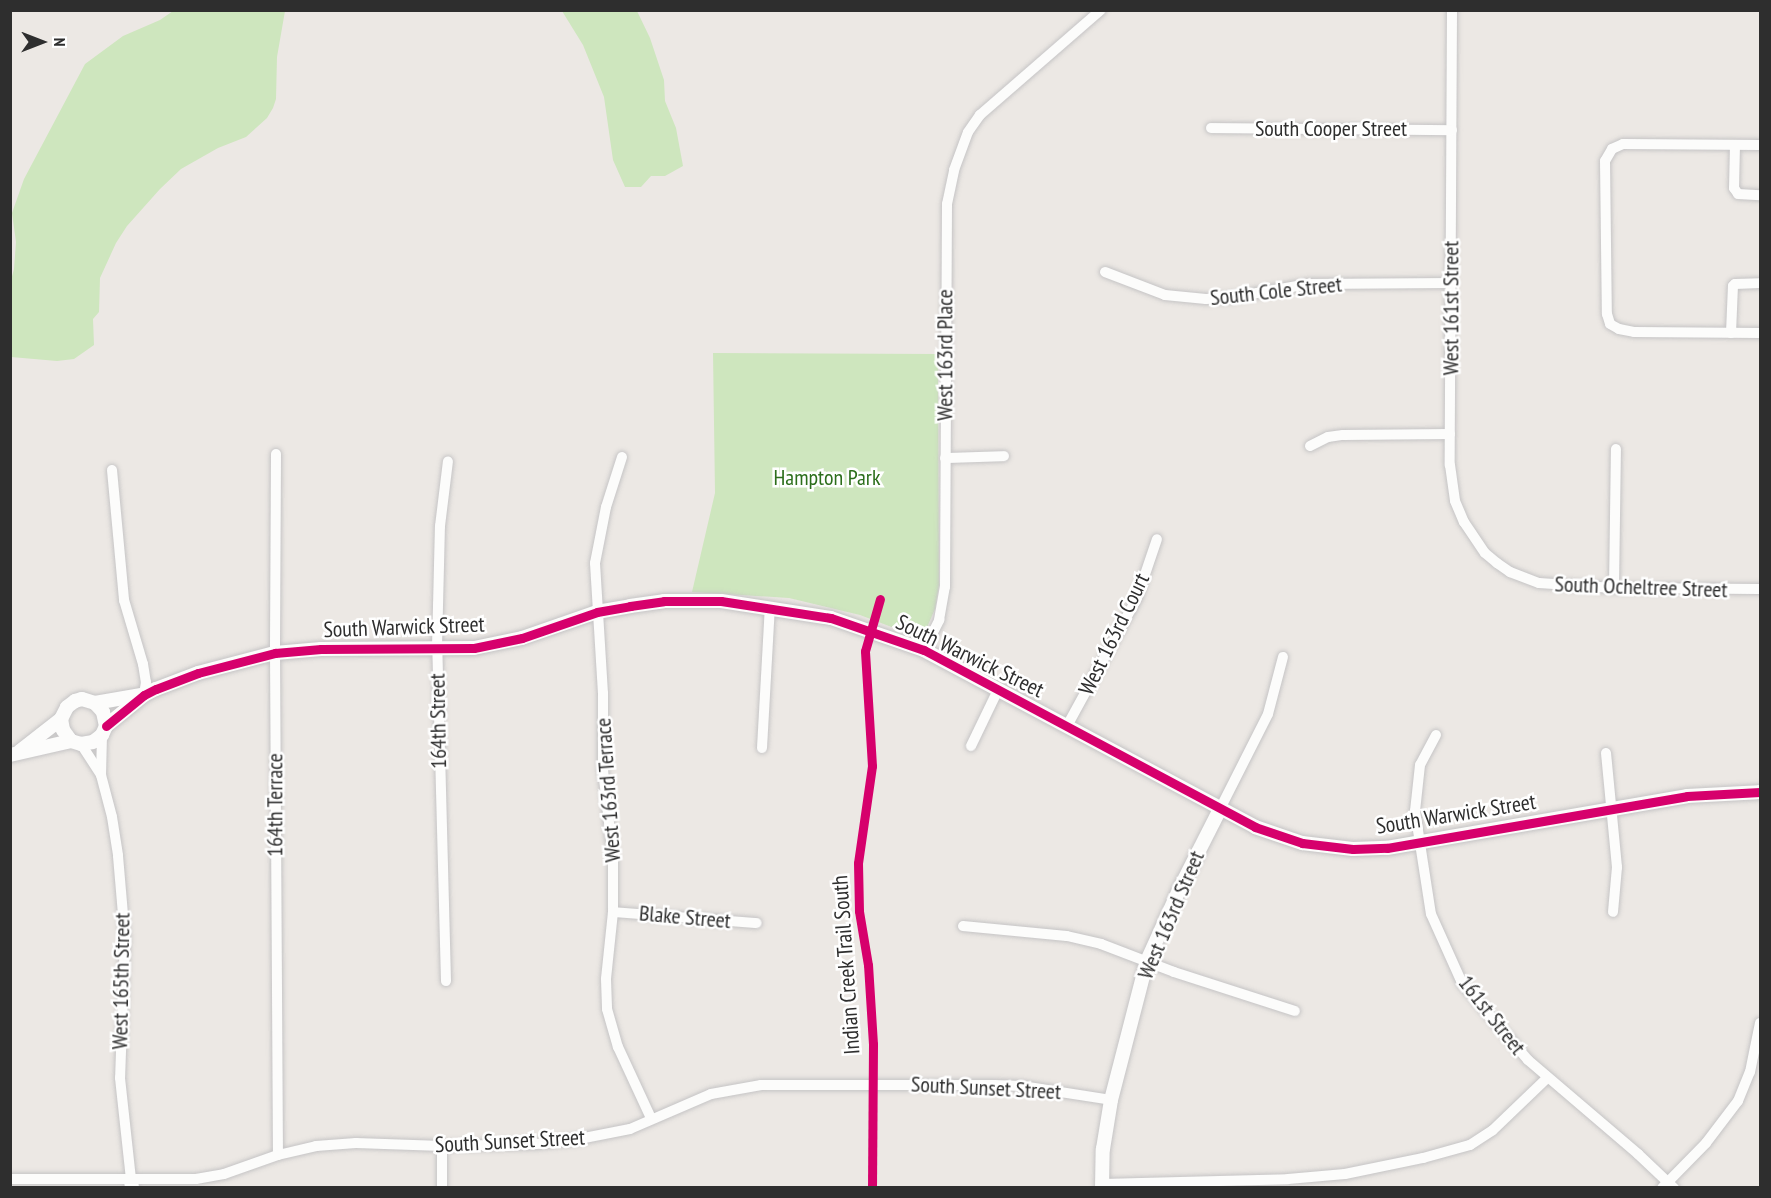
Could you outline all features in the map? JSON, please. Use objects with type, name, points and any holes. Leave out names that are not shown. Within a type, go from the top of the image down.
[{"type":"street","name":"West 163rd Place","points":[[924,650],[939,620],[945,587],[948,193],[968,132],[992,102],[1101,10]]},
{"type":"street","name":"West 161st Street","points":[[1452,10],[1450,434],[1452,483],[1464,522],[1485,553],[1510,572],[1522,577]]},
{"type":"street","name":"South Cooper Street","points":[[1211,128],[1452,130]]},
{"type":"street","points":[[1761,145],[1623,144],[1612,149],[1605,161],[1607,314],[1610,324],[1619,329],[1634,332],[1761,333]]},
{"type":"street","points":[[1735,145],[1734,188],[1738,194],[1761,195]]},
{"type":"street","name":"South Cole Street","points":[[1105,272],[1165,295],[1206,299],[1228,298],[1308,284],[1451,283]]},
{"type":"street","points":[[1731,333],[1733,286],[1761,283]]},
{"type":"street","points":[[1310,446],[1328,437],[1343,435],[1450,434]]},
{"type":"street","points":[[1614,588],[1616,449]]},
{"type":"street","name":"164th Terrace","points":[[276,454],[274,653],[278,1155]]},
{"type":"street","points":[[945,458],[1004,456]]},
{"type":"street","name":"West 163rd Terrace","points":[[622,457],[608,500],[595,563],[603,693],[603,770],[613,858],[613,912],[606,979],[607,1009],[618,1047],[651,1118]]},
{"type":"street","name":"164th Street","points":[[446,981],[436,647],[440,526],[448,461]]},
{"type":"street","points":[[14,750],[93,742],[144,695],[146,682],[124,600],[112,470]]},
{"type":"street","name":"West 163rd Court","points":[[1067,726],[1137,598],[1157,539]]},
{"type":"street","name":"South Ocheltree Street","points":[[1522,577],[1549,585],[1761,590]]},
{"type":"street","name":"South Warwick Street","points":[[144,695],[198,673],[274,653],[436,647],[474,648],[522,638],[597,612],[664,601],[721,601],[770,607],[858,625],[924,650],[1220,808],[1273,834],[1322,846],[1387,848],[1688,796],[1761,792]]},
{"type":"street","points":[[762,748],[770,607]]},
{"type":"street","name":"West 163rd Street","points":[[1102,1186],[1103,1149],[1111,1100],[1147,961],[1180,888],[1260,733],[1279,678],[1283,657]]},
{"type":"street","name":"South Warwick Street","points":[[970,746],[999,690]]},
{"type":"street","points":[[14,750],[61,719],[67,707],[75,701],[82,699],[95,702],[144,695]]},
{"type":"street","points":[[95,702],[104,711],[104,730]]},
{"type":"street","points":[[61,719],[63,730],[76,743]]},
{"type":"street","name":"West 165th Street","points":[[104,730],[101,776],[112,816],[125,937],[120,1078],[132,1184]]},
{"type":"street","points":[[1419,842],[1415,812],[1417,779],[1420,765],[1436,735]]},
{"type":"street","name":"West 165th Street","points":[[76,743],[101,776]]},
{"type":"street","points":[[1606,753],[1617,867],[1613,912]]},
{"type":"street","name":"161st Street","points":[[1419,842],[1431,914],[1462,983],[1501,1031],[1547,1078]]},
{"type":"street","name":"Blake Street","points":[[613,912],[757,923]]},
{"type":"street","points":[[963,926],[1067,936],[1101,944],[1295,1011]]},
{"type":"street","points":[[1102,1186],[1288,1179],[1345,1174],[1423,1158],[1470,1145],[1493,1131],[1547,1078],[1668,1186],[1706,1143],[1738,1101],[1750,1072],[1761,1023]]},
{"type":"street","name":"South Sunset Street","points":[[10,1179],[132,1184],[196,1179],[224,1174],[278,1155],[316,1146],[356,1143],[442,1146],[536,1144],[574,1140],[630,1129],[711,1094],[782,1083],[1022,1086],[1111,1100]]},
{"type":"street","points":[[442,1146],[442,1188]]},
{"type":"green space","points":[[173,11],[285,11],[277,57],[276,99],[273,108],[267,118],[246,137],[218,148],[181,169],[127,226],[116,243],[100,278],[99,312],[93,319],[94,345],[74,359],[57,361],[11,357],[11,280],[16,242],[12,213],[24,179],[85,64],[123,36],[160,20]]},
{"type":"green space","points":[[562,11],[637,11],[650,38],[664,80],[665,101],[676,128],[683,166],[665,176],[651,176],[641,187],[625,187],[613,160],[604,97],[583,45]]},
{"type":"green space","name":"Hampton Park","points":[[713,353],[938,354],[939,585],[935,609],[925,632],[910,634],[860,615],[789,598],[692,592],[715,493]]},
{"type":"cycle path","name":"Indian Creek Trail South","points":[[872,1188],[873,1044],[868,965],[859,911],[858,863],[872,766],[865,651],[880,599]]},
{"type":"cycle path","points":[[106,726],[144,695],[156,689],[198,673],[275,653],[321,649],[474,648],[522,638],[597,612],[664,601],[721,601],[831,618],[924,650],[1255,827],[1302,843],[1353,849],[1387,848],[1687,796],[1760,792]]}]
